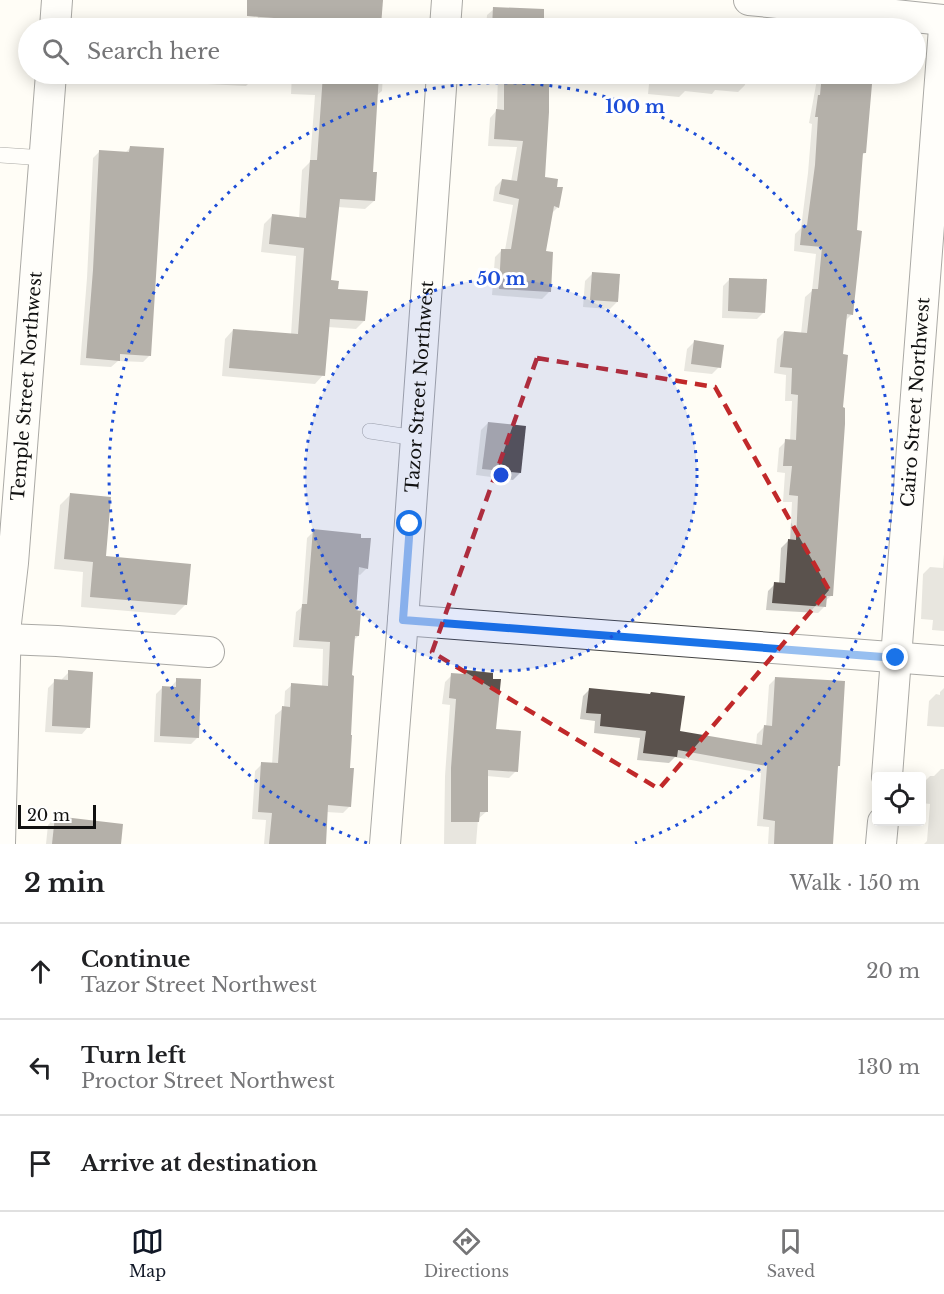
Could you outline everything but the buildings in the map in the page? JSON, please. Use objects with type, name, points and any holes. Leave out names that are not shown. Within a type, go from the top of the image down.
[{"type":"street","points":[[56,18],[57,0]]},
{"type":"street","points":[[446,18],[447,0]]},
{"type":"street","points":[[749,0],[924,18]]},
{"type":"street","points":[[926,18],[944,20]]},
{"type":"street","name":"Cairo Street Northwest","points":[[886,772],[944,28]]},
{"type":"street","name":"Temple Street Northwest","points":[[0,843],[4,628],[13,563],[50,84]]},
{"type":"street","name":"Tazor Street Northwest","points":[[385,844],[441,84]]},
{"type":"street","points":[[403,620],[944,662]]},
{"type":"street","points":[[4,628],[69,642],[209,652]]},
{"type":"street","points":[[881,844],[883,826]]},
{"type":"lane","points":[[0,155],[45,158]]},
{"type":"lane","points":[[370,431],[416,438]]},
{"type":"highlighted area","points":[[537,358],[715,387],[829,590],[659,789],[432,652]]},
{"type":"route","points":[[410,524],[403,620],[896,658]]}]
